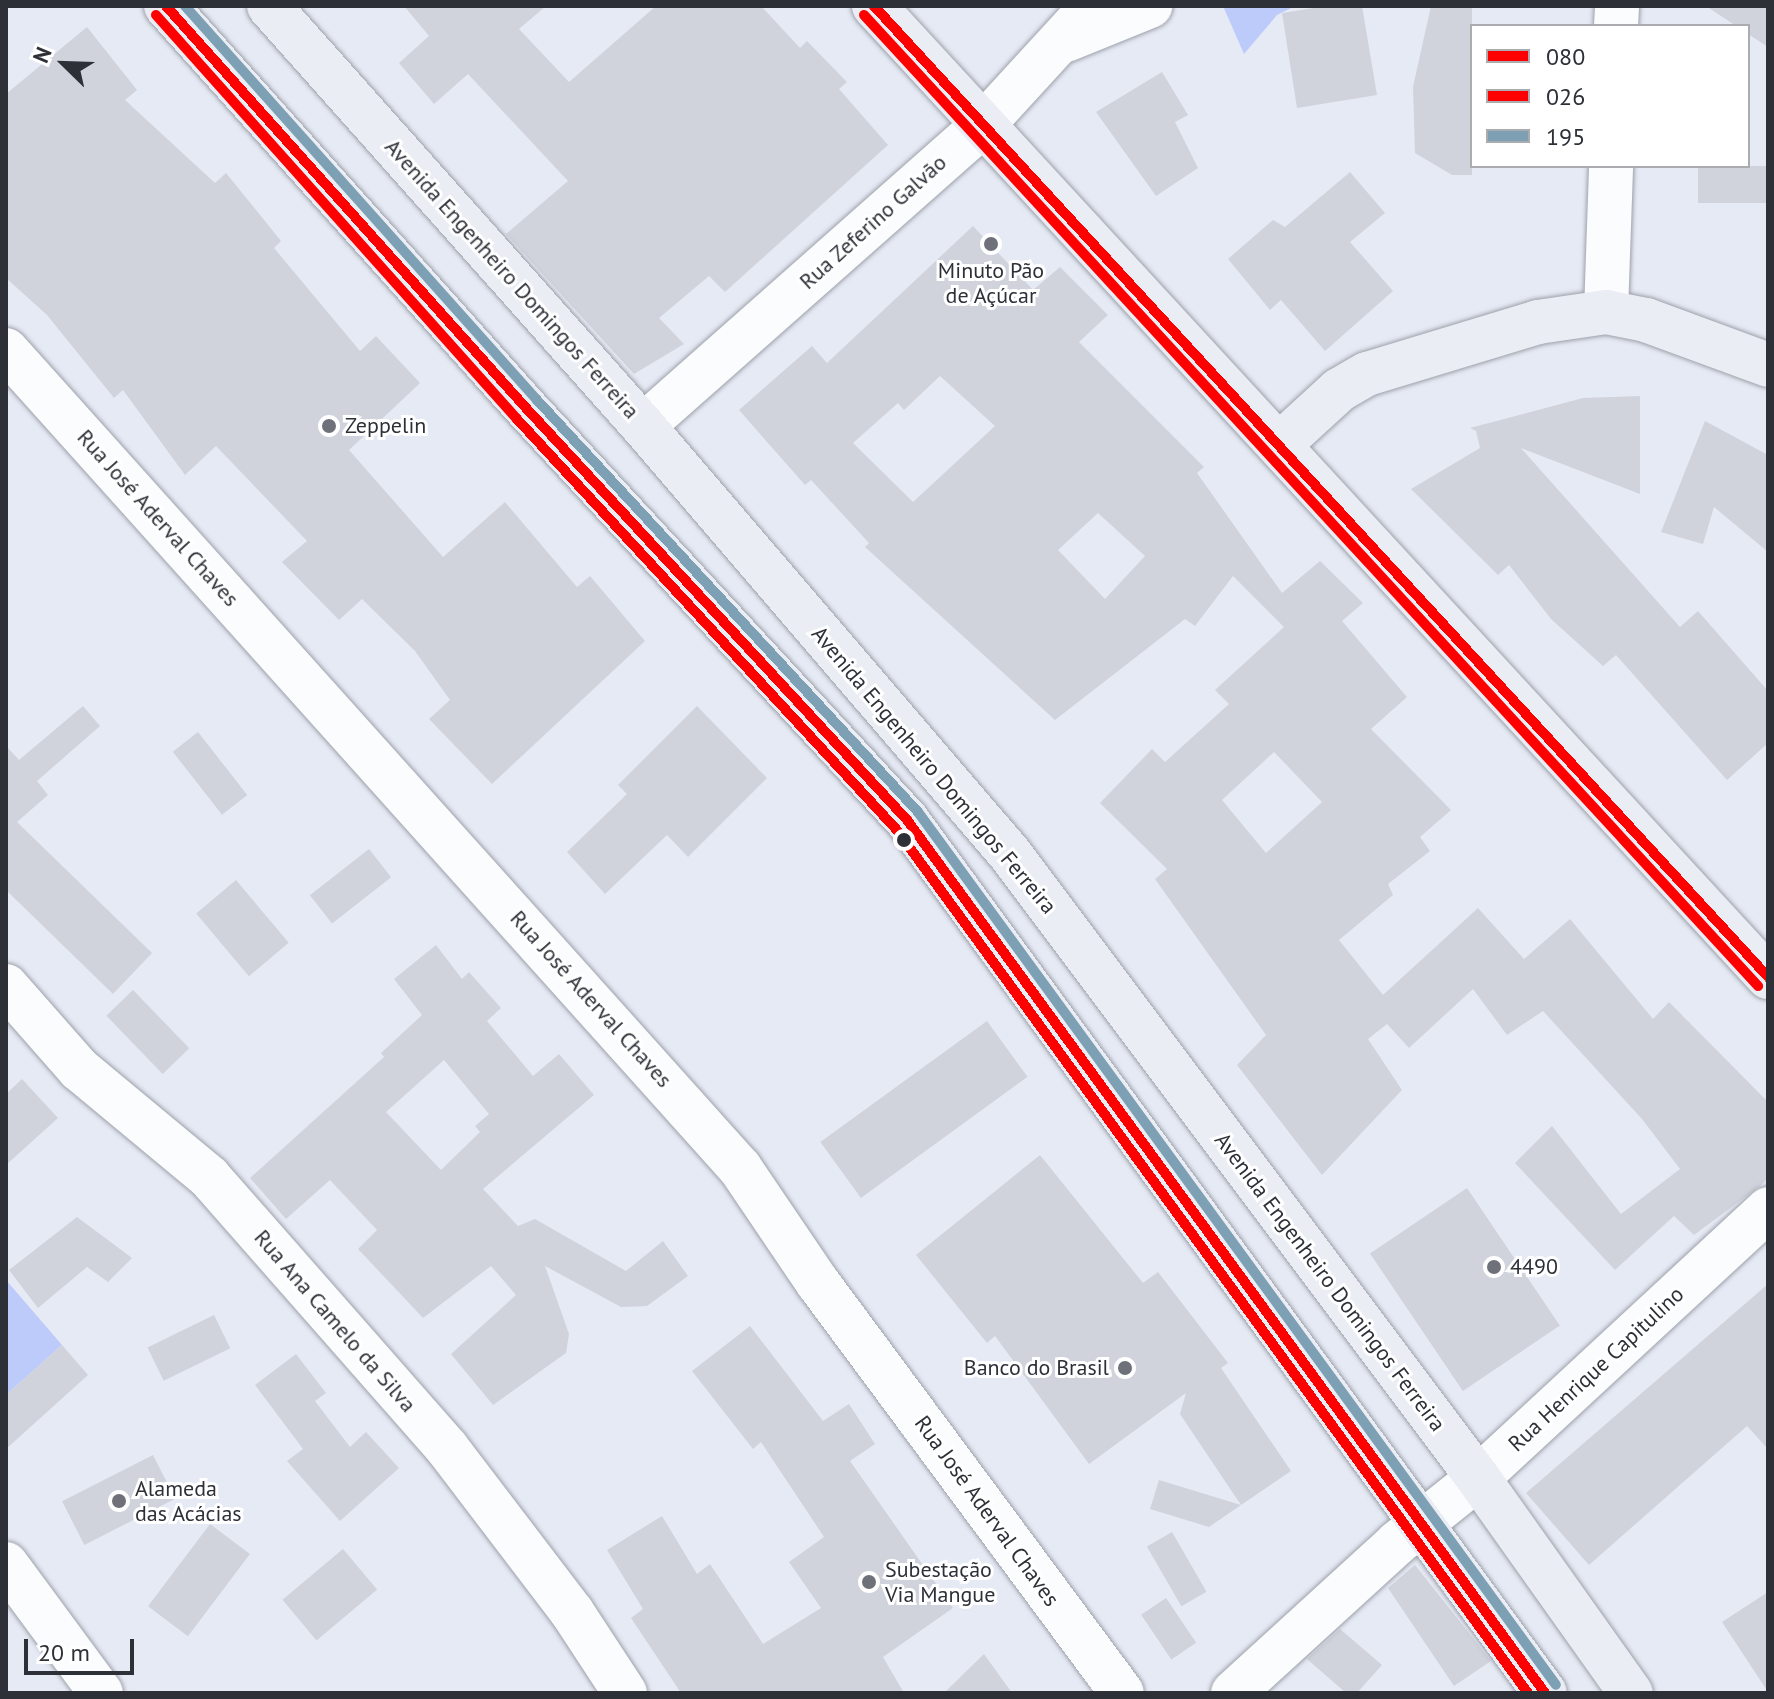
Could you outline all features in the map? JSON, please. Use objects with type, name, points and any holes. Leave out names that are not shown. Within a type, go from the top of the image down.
[{"type":"main road","points":[[166,6],[527,409],[907,820],[1355,1427],[1420,1525],[1545,1693]]},
{"type":"main road","name":"Avenida Engenheiro Domingos Ferreira","points":[[269,6],[643,426],[1010,854],[1478,1478],[1631,1693]]},
{"type":"main road","points":[[874,6],[1768,977]]},
{"type":"main road","points":[[1279,445],[1339,390],[1367,374],[1538,322],[1606,312],[1646,320],[1768,365]]},
{"type":"street","name":"Rua Zeferino Galvão","points":[[643,426],[982,126],[1064,41],[1092,6]]},
{"type":"street","points":[[1064,41],[1150,6]]},
{"type":"street","points":[[1606,312],[1611,168]]},
{"type":"street","name":"Rua José Aderval Chaves","points":[[6,350],[740,1168],[818,1283],[1122,1693]]},
{"type":"street","name":"Rua Ana Camelo da Silva","points":[[6,986],[79,1069],[209,1177],[437,1436],[572,1612],[625,1693]]},
{"type":"street","name":"Rua Henrique Capitulino","points":[[1233,1693],[1420,1525],[1478,1478],[1768,1209]]},
{"type":"street","points":[[6,1564],[101,1693]]},
{"type":"shaded area","points":[[1223,6],[1295,6],[1277,15],[1244,54]]},
{"type":"shaded area","points":[[6,1280],[62,1345],[6,1395]]},
{"type":"building","points":[[404,6],[546,6],[519,29],[569,82],[656,6],[761,6],[800,48],[807,41],[847,82],[839,89],[888,145],[725,292],[709,276],[659,318],[684,344],[634,374],[506,234],[568,181],[468,74],[434,104],[399,63],[429,36]]},
{"type":"building","points":[[1327,6],[1362,6],[1377,95],[1297,108],[1282,13]]},
{"type":"building","points":[[1431,6],[1472,6],[1472,175],[1452,175],[1415,153],[1413,87]]},
{"type":"building","points":[[1706,6],[1768,6],[1768,47],[1750,35],[1750,24],[1733,24]]},
{"type":"building","points":[[87,27],[137,90],[125,100],[215,183],[226,173],[281,241],[274,248],[360,351],[376,336],[420,383],[349,450],[443,557],[505,502],[577,587],[590,576],[645,641],[492,784],[429,719],[450,700],[415,651],[362,599],[339,620],[282,562],[307,541],[216,446],[185,475],[123,390],[114,398],[47,315],[6,278],[6,94]]},
{"type":"building","points":[[1162,72],[1188,115],[1175,122],[1198,168],[1156,196],[1096,112]]},
{"type":"building","points":[[1768,166],[1768,203],[1698,203],[1698,168]]},
{"type":"building","points":[[1350,172],[1385,213],[1350,242],[1393,291],[1325,351],[1281,300],[1270,310],[1228,259],[1273,220],[1285,227]]},
{"type":"building","points":[[973,226],[1033,290],[1060,267],[1108,315],[1079,342],[1204,467],[1197,473],[1282,593],[1320,561],[1363,603],[1342,621],[1407,697],[1371,729],[1451,810],[1420,837],[1430,851],[1388,884],[1393,895],[1339,940],[1383,995],[1478,908],[1524,959],[1570,919],[1653,1019],[1669,1002],[1768,1102],[1768,1178],[1694,1235],[1674,1216],[1615,1270],[1515,1163],[1552,1126],[1621,1214],[1680,1169],[1642,1119],[1543,1011],[1507,1035],[1473,989],[1409,1048],[1387,1024],[1368,1039],[1402,1090],[1322,1175],[1237,1065],[1266,1035],[1155,879],[1167,869],[1100,803],[1152,749],[1165,762],[1229,704],[1215,690],[1284,627],[1233,576],[1195,626],[1185,619],[1055,720],[865,547],[869,543],[811,480],[805,485],[739,410],[812,346],[827,363]],"holes":[[[940,376],[995,426],[913,502],[853,443],[898,403],[904,410]],[[1098,513],[1145,556],[1105,599],[1058,550]],[[1274,752],[1322,802],[1266,853],[1222,800]]]},
{"type":"building","points":[[1640,396],[1640,494],[1521,448],[1680,627],[1698,611],[1768,691],[1768,743],[1727,780],[1616,655],[1603,666],[1551,619],[1509,565],[1498,575],[1411,489],[1480,448],[1476,431],[1470,428],[1583,398]]},
{"type":"building","points":[[1705,421],[1768,455],[1768,552],[1714,507],[1703,544],[1661,532]]},
{"type":"building","points":[[83,706],[100,726],[37,781],[48,795],[17,822],[152,953],[113,994],[6,890],[6,746],[19,760]]},
{"type":"building","points":[[697,706],[767,778],[688,857],[667,835],[605,894],[567,852],[627,794],[618,785]]},
{"type":"building","points":[[198,732],[247,795],[222,815],[173,752]]},
{"type":"building","points":[[369,849],[391,877],[332,924],[310,895]]},
{"type":"building","points":[[236,880],[289,943],[249,976],[196,913]]},
{"type":"building","points":[[436,945],[462,979],[469,972],[501,1008],[487,1021],[533,1076],[559,1054],[594,1095],[483,1189],[518,1226],[535,1219],[626,1271],[663,1241],[688,1276],[647,1306],[621,1307],[545,1266],[569,1334],[566,1353],[493,1405],[451,1354],[516,1295],[491,1266],[423,1318],[358,1249],[377,1230],[330,1180],[286,1219],[250,1178],[384,1057],[381,1053],[422,1015],[394,979]],"holes":[[[444,1060],[489,1114],[475,1126],[480,1132],[441,1170],[386,1112]]]},
{"type":"building","points":[[133,990],[189,1048],[163,1074],[106,1016]]},
{"type":"building","points":[[987,1021],[1028,1077],[861,1198],[820,1142]]},
{"type":"building","points":[[22,1079],[58,1118],[6,1165],[6,1094]]},
{"type":"building","points":[[1040,1155],[1143,1283],[1158,1272],[1228,1363],[1221,1368],[1291,1471],[1241,1505],[1180,1414],[1186,1393],[1089,1464],[995,1336],[987,1343],[916,1255]]},
{"type":"building","points":[[1467,1188],[1560,1326],[1463,1391],[1370,1253]]},
{"type":"building","points":[[77,1217],[132,1258],[108,1282],[87,1267],[38,1308],[9,1270]]},
{"type":"building","points":[[1768,1284],[1768,1449],[1747,1426],[1589,1565],[1526,1493]]},
{"type":"building","points":[[214,1315],[230,1348],[164,1381],[147,1347]]},
{"type":"building","points":[[750,1326],[823,1421],[849,1404],[875,1444],[850,1461],[953,1608],[883,1657],[904,1693],[681,1693],[631,1618],[643,1609],[607,1550],[662,1516],[697,1574],[710,1564],[763,1644],[821,1608],[789,1562],[824,1537],[761,1442],[753,1449],[692,1371]]},
{"type":"building","points":[[62,1345],[88,1375],[6,1449],[6,1395]]},
{"type":"building","points":[[296,1354],[326,1393],[315,1401],[350,1447],[366,1432],[399,1468],[340,1521],[287,1461],[303,1449],[255,1385]]},
{"type":"building","name":"Alameda das Acácias","points":[[153,1455],[175,1499],[84,1545],[62,1501]]},
{"type":"building","points":[[1159,1480],[1241,1505],[1209,1527],[1150,1509]]},
{"type":"building","points":[[210,1524],[250,1554],[188,1636],[148,1606]]},
{"type":"building","points":[[1172,1532],[1206,1592],[1181,1606],[1147,1546]]},
{"type":"building","points":[[343,1549],[377,1590],[317,1640],[282,1600]]},
{"type":"building","points":[[1415,1565],[1491,1661],[1454,1686],[1388,1588]]},
{"type":"building","points":[[1768,1592],[1768,1692],[1722,1622]]},
{"type":"building","points":[[1166,1598],[1196,1643],[1171,1660],[1141,1615]]},
{"type":"building","points":[[1340,1629],[1382,1665],[1357,1693],[1346,1693],[1307,1659]]},
{"type":"building","points":[[984,1654],[1012,1693],[944,1693]]},
{"type":"transit line","name":"080","points":[[166,6],[527,409],[907,820],[1545,1693]]},
{"type":"transit line","name":"195","points":[[185,6],[537,400],[918,812],[1556,1685]]},
{"type":"transit line","name":"080","points":[[874,6],[1768,977]]},
{"type":"transit line","name":"026","points":[[156,15],[517,419],[896,829],[1528,1693]]},
{"type":"transit line","name":"026","points":[[864,15],[1758,986]]},
{"type":"place","name":"Minuto Pão de Açúcar","points":[[991,244]]},
{"type":"place","name":"Zeppelin","points":[[329,426]]},
{"type":"place","name":"4490","points":[[1494,1267]]},
{"type":"place","name":"Banco do Brasil","points":[[1125,1368]]},
{"type":"place","name":"Alameda das Acácias","points":[[119,1501]]},
{"type":"place","name":"Subestação Via Mangue","points":[[869,1582]]}]
